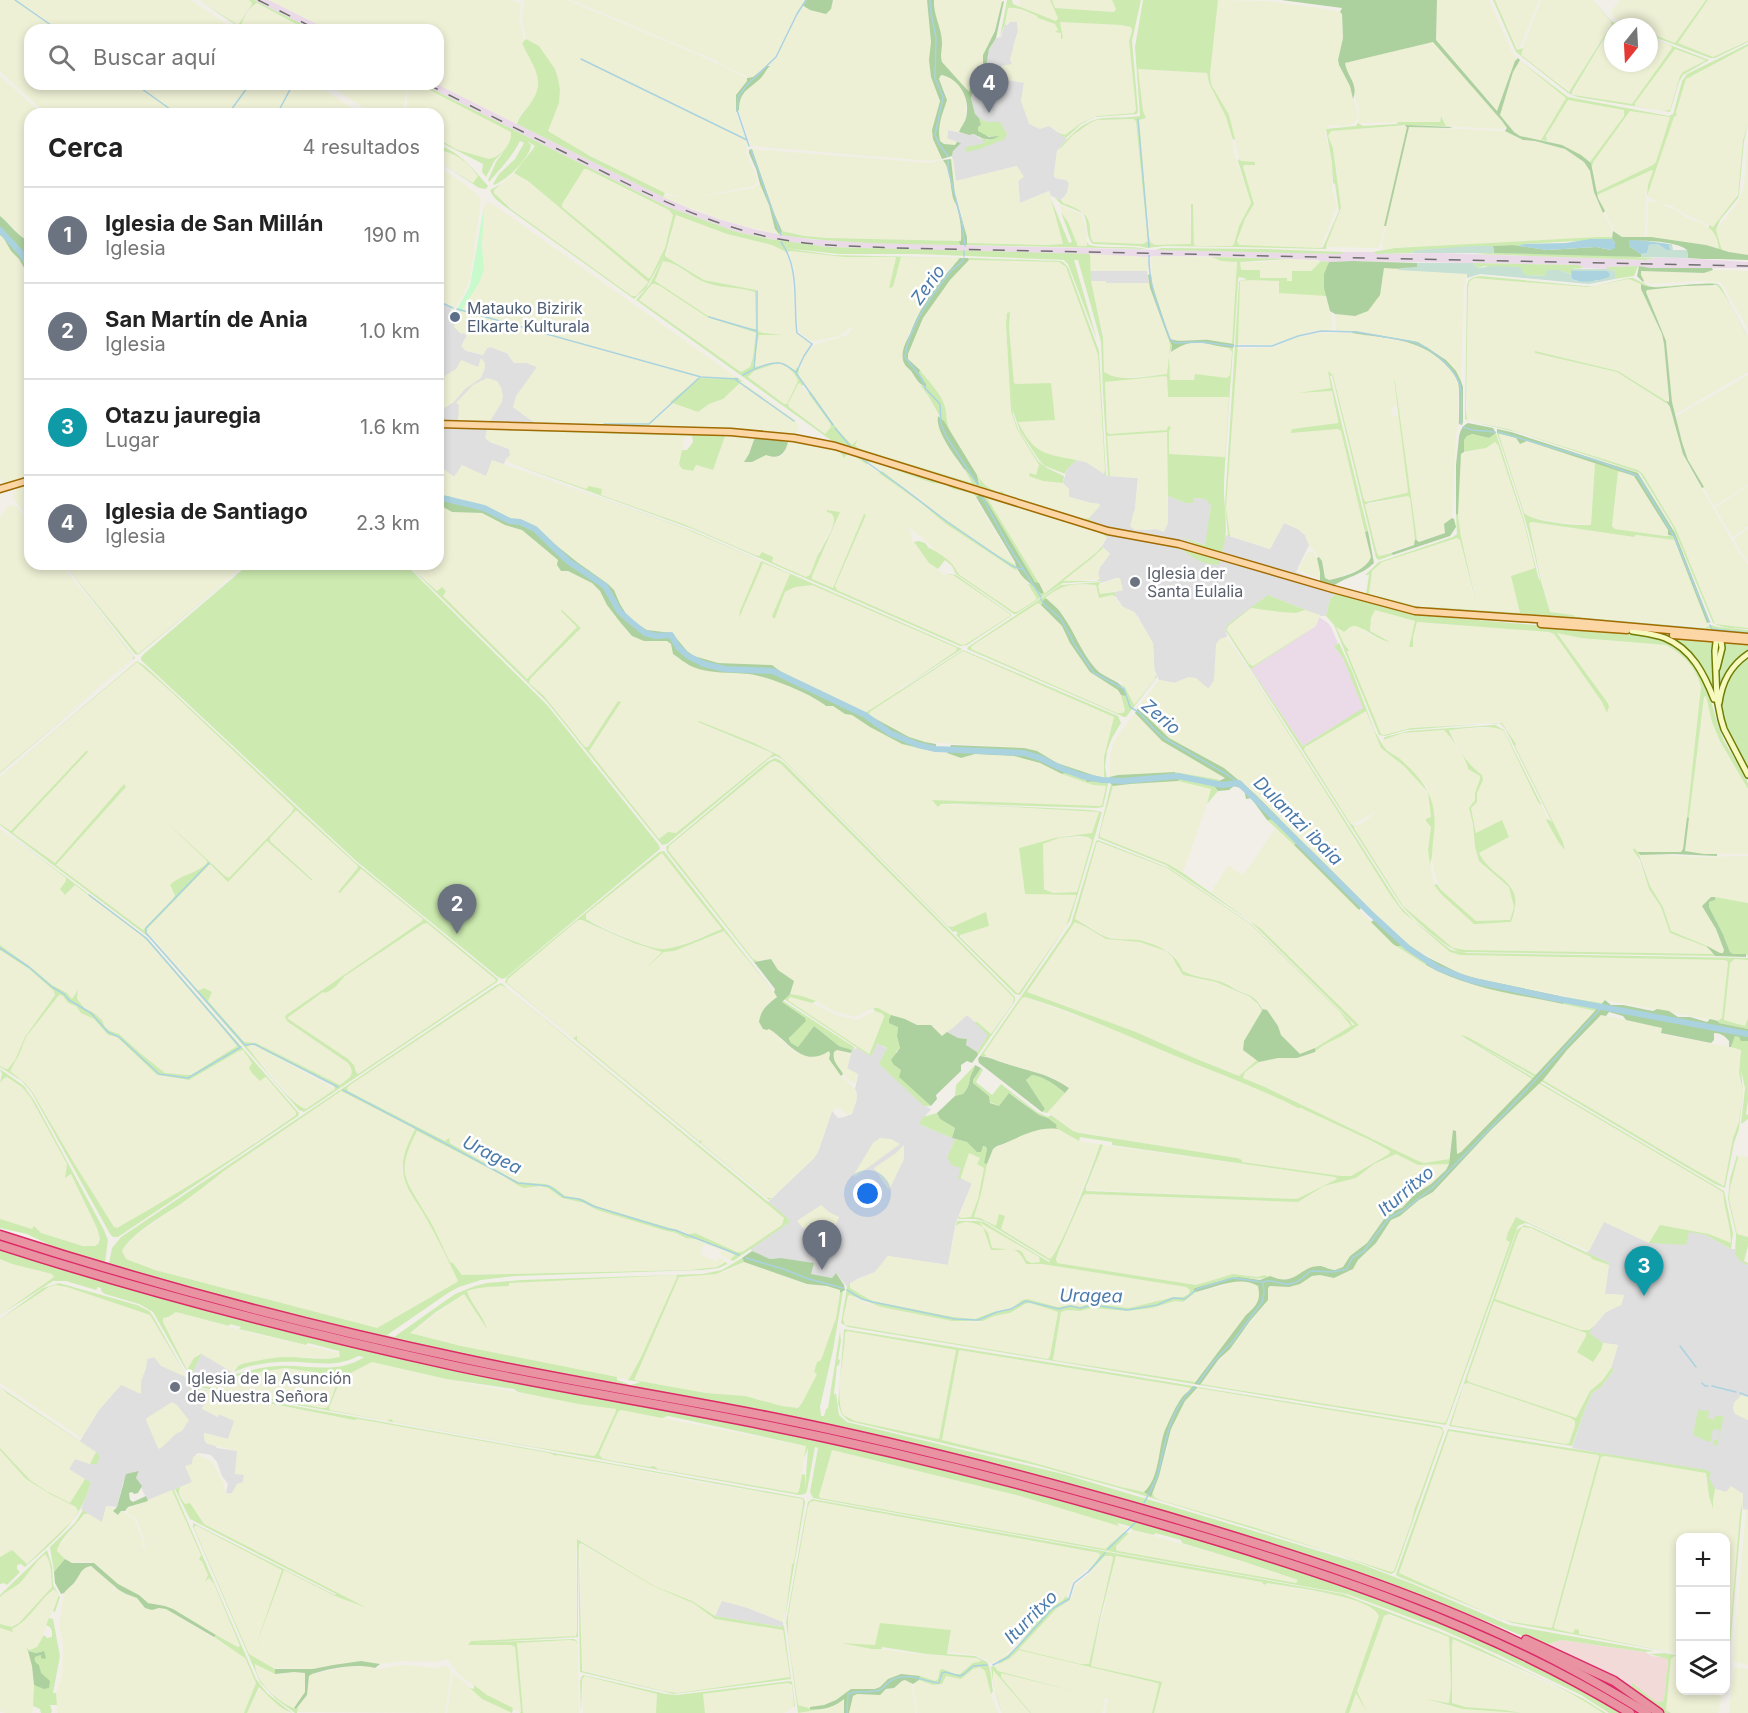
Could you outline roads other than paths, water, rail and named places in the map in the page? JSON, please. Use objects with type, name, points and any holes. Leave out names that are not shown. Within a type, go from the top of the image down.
[{"type":"highway","points":[[0,1235],[187,1291],[346,1332],[472,1361],[770,1417],[892,1444],[999,1470],[1197,1525],[1438,1604],[1546,1648],[1614,1681],[1659,1713]]},
{"type":"highway","points":[[0,1245],[152,1290],[311,1333],[524,1380],[829,1439],[962,1470],[1134,1516],[1293,1564],[1424,1611],[1564,1674],[1630,1713]]},
{"type":"highway","points":[[1366,1580],[1457,1615],[1528,1646],[1647,1713]]},
{"type":"main road","points":[[444,424],[731,432],[819,442],[1108,531],[1179,544],[1333,590],[1423,612],[1578,622],[1748,639]]},
{"type":"main road","points":[[0,489],[24,482]]},
{"type":"main road","points":[[1466,615],[1719,639],[1748,639]]},
{"type":"main road","points":[[1632,631],[1665,638],[1690,656],[1702,670],[1719,710]]},
{"type":"main road","points":[[1690,632],[1719,639],[1733,636]]},
{"type":"main road","points":[[1719,639],[1722,648],[1716,672],[1719,710],[1724,729],[1748,775]]},
{"type":"main road","points":[[1719,710],[1727,676],[1736,663],[1748,654]]},
{"type":"water","points":[[1590,239],[1612,239],[1615,248],[1611,250],[1596,247],[1547,250],[1518,246],[1566,243]]},
{"type":"water","points":[[1629,240],[1669,244],[1670,250],[1652,244],[1649,245],[1647,253],[1641,254],[1629,246]]},
{"type":"water","points":[[1571,271],[1607,271],[1610,274],[1609,277],[1600,280],[1581,281],[1572,279]]},
{"type":"waterway","points":[[15,0],[49,24]]},
{"type":"waterway","points":[[749,146],[737,110],[738,97],[776,57],[806,0]]},
{"type":"waterway","name":"Zerio","points":[[930,0],[936,37],[935,78],[943,97],[935,135],[948,156]]},
{"type":"waterway","points":[[581,59],[747,140]]},
{"type":"waterway","points":[[143,90],[169,108]]},
{"type":"waterway","points":[[232,108],[246,90]]},
{"type":"waterway","points":[[280,108],[290,90]]},
{"type":"waterway","points":[[1138,119],[1149,247]]},
{"type":"waterway","points":[[751,150],[781,235]]},
{"type":"waterway","name":"Zerio","points":[[948,161],[965,246]]},
{"type":"waterway","name":"Dulantzi ibaia","points":[[0,230],[24,258]]},
{"type":"waterway","points":[[781,242],[787,252],[793,274],[797,333],[812,344],[796,373],[833,425]]},
{"type":"waterway","name":"Zerio","points":[[964,251],[964,256]]},
{"type":"waterway","points":[[1149,255],[1153,288],[1170,339],[1175,343],[1201,342],[1234,346]]},
{"type":"waterway","name":"Zerio","points":[[964,258],[951,271],[922,311],[911,334],[905,357],[922,379],[925,388],[940,404],[941,424],[946,436],[978,485]]},
{"type":"waterway","points":[[754,368],[757,291]]},
{"type":"waterway","points":[[444,304],[453,308]]},
{"type":"waterway","points":[[457,309],[701,377],[738,379]]},
{"type":"waterway","points":[[709,317],[757,331]]},
{"type":"waterway","points":[[1236,346],[1272,346],[1298,336],[1321,331],[1357,332],[1414,342],[1437,355]]},
{"type":"waterway","points":[[1438,356],[1453,372],[1460,386],[1461,424]]},
{"type":"waterway","points":[[743,375],[775,363],[783,364],[796,372]]},
{"type":"waterway","points":[[604,424],[649,424],[699,378]]},
{"type":"waterway","points":[[736,380],[794,421]]},
{"type":"waterway","points":[[1463,427],[1495,432]]},
{"type":"waterway","points":[[835,428],[850,446]]},
{"type":"waterway","points":[[1498,432],[1595,460],[1638,476],[1675,538],[1709,622]]},
{"type":"waterway","points":[[858,456],[946,521],[1012,566],[1024,570]]},
{"type":"waterway","name":"Zerio","points":[[981,495],[1009,547],[1041,597]]},
{"type":"waterway","name":"Dulantzi ibaia","points":[[444,498],[484,508],[510,521],[520,522],[535,529],[568,561],[605,586],[619,611],[630,621],[645,633],[656,636],[671,635],[678,647],[688,656],[704,664],[725,669],[773,671],[865,715],[890,733],[918,745],[936,749],[1024,753],[1082,776],[1102,780],[1123,781],[1178,776],[1222,785],[1239,783],[1370,913],[1408,948],[1438,968],[1470,980],[1553,998],[1748,1034]]},
{"type":"waterway","name":"Zerio","points":[[1041,599],[1061,619],[1076,647],[1094,673],[1124,689],[1130,707],[1140,713],[1164,738],[1239,783]]},
{"type":"waterway","points":[[1710,625],[1712,629],[1748,633]]},
{"type":"waterway","points":[[209,863],[146,928],[146,933],[245,1045]]},
{"type":"waterway","points":[[89,895],[146,938],[240,1047]]},
{"type":"waterway","name":"Uragea","points":[[0,948],[29,967],[69,1000],[91,1013],[108,1032],[119,1037],[159,1074],[188,1078],[241,1047]]},
{"type":"waterway","name":"Iturritxo","points":[[1198,1383],[1262,1302],[1263,1282],[1289,1284],[1299,1281],[1311,1271],[1333,1272],[1347,1269],[1352,1258],[1364,1251],[1389,1218],[1404,1210],[1433,1187],[1505,1113],[1603,1006]]},
{"type":"waterway","name":"Uragea","points":[[245,1045],[254,1044],[338,1087]]},
{"type":"waterway","name":"Uragea","points":[[343,1090],[518,1183],[549,1186],[564,1197],[579,1199],[593,1206],[675,1230],[739,1255]]},
{"type":"waterway","name":"Uragea","points":[[746,1258],[843,1288]]},
{"type":"waterway","name":"Uragea","points":[[847,1290],[862,1299],[873,1302],[955,1319],[978,1320],[1011,1309],[1026,1301],[1059,1309],[1093,1305],[1127,1310],[1157,1305],[1173,1298],[1185,1299],[1197,1289],[1233,1278],[1262,1282]]},
{"type":"waterway","points":[[1680,1346],[1696,1367]]},
{"type":"waterway","points":[[1702,1383],[1708,1386]]},
{"type":"waterway","points":[[1712,1386],[1736,1392]]},
{"type":"waterway","name":"Iturritxo","points":[[1144,1503],[1157,1477],[1174,1415],[1180,1404],[1195,1387]]},
{"type":"waterway","points":[[1740,1393],[1748,1396]]},
{"type":"waterway","name":"Iturritxo","points":[[1108,1549],[1135,1523]]},
{"type":"waterway","name":"Iturritxo","points":[[993,1665],[1008,1657],[1052,1609],[1069,1599],[1074,1583],[1088,1572],[1105,1553]]},
{"type":"waterway","name":"Iturritxo","points":[[847,1713],[848,1694],[879,1690],[892,1680],[904,1677],[939,1683],[942,1673],[960,1676],[973,1666],[987,1665]]},
{"type":"railway","points":[[258,0],[306,24]]},
{"type":"railway","points":[[439,90],[628,184],[696,215],[744,231],[800,242],[895,248],[1748,266]]},
{"type":"place","name":"Iglesia de Santiago","points":[[989,113]]},
{"type":"place","name":"Matauko Bizirik Elkarte Kulturala","points":[[455,317]]},
{"type":"place","name":"Iglesia der Santa Eulalia","points":[[1135,582]]},
{"type":"place","name":"San Martín de Ania","points":[[457,934]]},
{"type":"place","name":"Iglesia de San Millán","points":[[822,1270]]},
{"type":"place","name":"Otazu jauregia","points":[[1644,1296]]},
{"type":"place","name":"Iglesia de la Asunción de Nuestra Señora","points":[[175,1387]]}]
